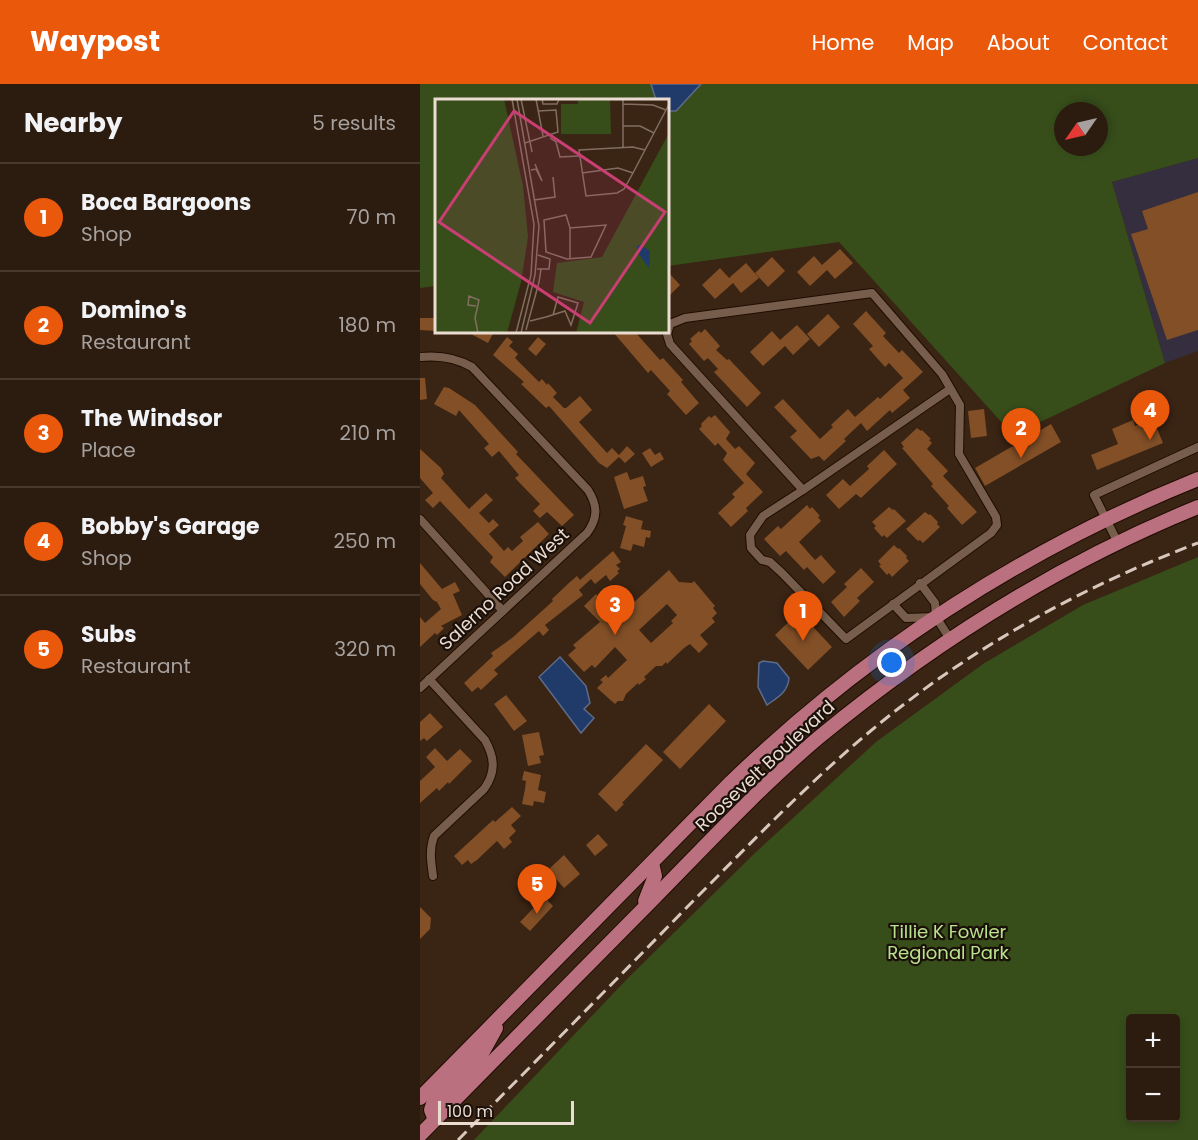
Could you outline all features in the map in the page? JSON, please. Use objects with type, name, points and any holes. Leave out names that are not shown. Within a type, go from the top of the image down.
[{"type":"highway","name":"Roosevelt Boulevard","points":[[420,1098],[731,782],[774,742],[852,677],[936,617],[1019,565],[1107,519],[1198,479]]},
{"type":"highway","name":"Roosevelt Boulevard","points":[[420,1135],[749,801],[817,739],[879,689],[950,639],[1047,580],[1118,543],[1198,507]]},
{"type":"highway","points":[[640,912],[653,885],[655,876],[652,863]]},
{"type":"highway","points":[[435,1120],[431,1110],[433,1104],[481,1055],[506,1011]]},
{"type":"street","points":[[669,327],[670,324],[685,318],[872,293],[942,374],[960,405],[959,454],[996,517],[997,525],[991,533],[846,639],[782,573],[770,562],[762,560],[751,548],[750,535],[763,516],[950,388]]},
{"type":"street","points":[[667,333],[670,344],[803,490]]},
{"type":"street","name":"Salerno Road West","points":[[420,357],[437,356],[461,361],[482,376],[588,490],[596,507],[596,518],[587,533],[420,688]]},
{"type":"street","points":[[1118,543],[1094,495],[1198,447]]},
{"type":"street","points":[[420,519],[503,611]]},
{"type":"street","points":[[920,583],[934,603],[936,617],[950,639]]},
{"type":"street","points":[[893,604],[906,618],[936,617]]},
{"type":"street","points":[[429,679],[485,740],[491,750],[494,768],[484,789],[434,836],[430,846],[433,876]]},
{"type":"street","points":[[774,742],[791,763]]},
{"type":"shaded area","points":[[1198,158],[1198,351],[1165,363],[1112,182]]},
{"type":"green space","points":[[420,84],[1198,84],[1198,158],[1112,182],[1165,363],[1013,435],[839,242],[669,266],[669,99],[435,99],[435,286],[420,288]]},
{"type":"green space","name":"Tillie K Fowler Regional Park","points":[[1198,557],[1198,1140],[474,1140],[627,979],[756,852],[876,742],[983,664],[1083,605]]},
{"type":"water","points":[[651,84],[701,84],[676,111],[669,111],[669,99],[656,99]]},
{"type":"water","points":[[560,657],[586,686],[590,703],[584,709],[594,718],[581,733],[539,677]]},
{"type":"water","points":[[763,661],[777,663],[789,678],[784,691],[767,705],[758,687],[759,663]]},
{"type":"building","points":[[1198,192],[1198,330],[1167,340],[1131,234],[1148,229],[1142,211]]},
{"type":"building","points":[[840,249],[853,263],[835,279],[827,270],[810,286],[797,272],[814,256],[822,265]]},
{"type":"building","points":[[772,257],[785,271],[768,287],[755,273]]},
{"type":"building","points":[[746,263],[759,278],[741,293],[733,283],[715,299],[702,285],[720,268],[729,278]]},
{"type":"building","points":[[669,273],[680,285],[669,296]]},
{"type":"building","points":[[866,311],[886,333],[883,336],[899,353],[902,350],[923,372],[903,390],[910,398],[892,413],[890,410],[867,431],[861,423],[844,439],[846,441],[824,461],[819,456],[811,459],[790,437],[797,431],[774,407],[783,399],[820,439],[848,409],[855,417],[903,378],[889,363],[885,367],[869,349],[873,346],[853,324]]},
{"type":"building","points":[[828,314],[840,327],[819,347],[807,334]]},
{"type":"building","points":[[420,318],[435,318],[435,331],[420,330]]},
{"type":"building","points":[[797,325],[810,339],[793,355],[785,346],[763,366],[750,352],[772,331],[780,340]]},
{"type":"building","points":[[705,329],[720,346],[716,350],[727,360],[729,359],[761,393],[747,407],[714,372],[718,369],[708,358],[704,361],[689,344],[692,341],[690,339]]},
{"type":"building","points":[[469,333],[493,333],[488,343]]},
{"type":"building","points":[[614,333],[636,333],[660,360],[663,358],[683,380],[681,382],[699,403],[686,415],[667,394],[670,391],[651,370],[648,373]]},
{"type":"building","points":[[507,337],[513,342],[509,346],[518,354],[515,358],[539,382],[542,379],[547,385],[548,383],[557,393],[553,397],[564,408],[580,396],[592,410],[579,422],[607,453],[612,448],[619,455],[627,446],[635,454],[625,463],[619,457],[607,468],[599,463],[549,406],[546,408],[521,384],[524,382],[493,355]]},
{"type":"building","points":[[538,337],[546,344],[536,356],[528,349]]},
{"type":"building","points":[[420,378],[425,378],[427,399],[420,400]]},
{"type":"building","points":[[444,387],[475,405],[518,452],[516,454],[574,515],[562,526],[547,512],[540,518],[533,511],[540,504],[515,478],[519,475],[499,451],[492,457],[484,448],[489,444],[459,410],[456,416],[434,404]]},
{"type":"building","points":[[984,409],[987,436],[971,438],[968,411]]},
{"type":"building","points":[[715,415],[730,432],[726,439],[735,449],[739,446],[755,463],[746,474],[763,492],[731,527],[718,513],[735,497],[732,494],[744,483],[723,460],[727,453],[718,443],[715,446],[699,429],[709,416],[711,418]]},
{"type":"building","points":[[1153,419],[1163,443],[1097,470],[1091,455],[1118,444],[1112,429],[1133,420],[1135,426]]},
{"type":"building","points":[[1051,424],[1061,442],[985,486],[975,468],[1018,443],[1016,440],[1027,434],[1029,437]]},
{"type":"building","points":[[917,428],[931,439],[929,440],[932,443],[927,449],[948,471],[943,476],[977,512],[962,525],[931,486],[933,484],[902,448],[904,447],[901,443]]},
{"type":"building","points":[[650,448],[655,455],[660,452],[664,459],[651,467],[642,453]]},
{"type":"building","points":[[420,449],[441,468],[444,474],[441,478],[469,509],[486,493],[493,500],[479,513],[489,523],[493,519],[499,525],[489,534],[504,551],[508,547],[512,551],[523,541],[520,537],[538,522],[549,534],[505,577],[490,562],[493,557],[440,501],[433,508],[425,500],[433,493],[420,478]]},
{"type":"building","points":[[884,450],[897,464],[861,498],[856,494],[839,509],[826,495],[843,479],[850,486],[869,469],[867,466]]},
{"type":"building","points":[[627,472],[630,480],[643,476],[646,486],[643,487],[648,501],[624,509],[614,477]]},
{"type":"building","points":[[807,505],[820,516],[818,517],[821,521],[799,542],[815,560],[821,555],[836,572],[823,584],[807,567],[804,570],[786,551],[780,556],[764,539],[778,526],[781,529]]},
{"type":"building","points":[[889,507],[906,521],[887,538],[884,535],[882,537],[872,522]]},
{"type":"building","points":[[925,512],[938,522],[940,527],[923,543],[906,529]]},
{"type":"building","points":[[626,516],[643,521],[641,529],[651,531],[650,538],[646,537],[644,547],[633,544],[631,551],[620,548],[626,526],[623,525]]},
{"type":"building","points":[[894,545],[907,556],[909,561],[892,577],[879,566],[881,565],[878,561]]},
{"type":"building","points":[[613,551],[621,562],[616,565],[620,569],[617,571],[619,573],[610,581],[606,575],[595,584],[591,579],[579,590],[583,595],[545,625],[549,630],[543,636],[539,631],[494,670],[498,674],[481,690],[478,687],[472,692],[464,683],[493,656],[491,653],[512,638],[577,576],[580,580]]},
{"type":"building","points":[[420,563],[442,589],[455,582],[460,591],[453,594],[462,615],[441,626],[444,628],[420,647],[420,617],[425,623],[441,609],[420,584]]},
{"type":"building","points":[[861,568],[874,582],[857,598],[860,601],[844,617],[831,602],[847,587],[844,584]]},
{"type":"building","points":[[669,570],[679,582],[692,583],[694,581],[715,606],[713,608],[717,613],[712,618],[715,622],[700,635],[708,644],[699,653],[690,644],[667,664],[666,662],[662,666],[656,666],[644,677],[646,679],[626,694],[623,701],[615,704],[597,688],[603,682],[600,680],[606,675],[608,678],[627,660],[615,647],[595,668],[592,665],[584,672],[568,655],[576,648],[573,645],[600,622],[584,606],[596,594],[612,611],[625,599],[631,605]],"holes":[[[667,604],[677,615],[671,621],[673,623],[651,643],[639,630]]]},
{"type":"building","points":[[799,612],[832,647],[808,670],[775,635]]},
{"type":"building","points":[[506,695],[527,721],[514,731],[494,704]]},
{"type":"building","points":[[709,704],[726,721],[680,769],[663,752]]},
{"type":"building","points":[[430,713],[443,727],[427,741],[424,738],[420,741],[420,722]]},
{"type":"building","points":[[539,732],[544,755],[539,756],[541,763],[528,766],[522,735]]},
{"type":"building","points":[[646,744],[663,760],[616,812],[598,794]]},
{"type":"building","points":[[435,748],[447,761],[460,749],[472,761],[449,784],[448,782],[439,791],[437,788],[420,803],[420,781],[435,767],[426,757]]},
{"type":"building","points":[[524,771],[541,775],[538,790],[546,792],[544,803],[534,801],[533,806],[522,804],[526,781],[522,780]]},
{"type":"building","points":[[512,807],[521,816],[511,825],[516,831],[509,838],[512,842],[504,849],[497,841],[477,860],[471,864],[468,860],[462,865],[454,856],[493,820],[495,822]]},
{"type":"building","points":[[598,834],[608,845],[595,856],[586,845]]},
{"type":"building","points":[[564,855],[580,874],[564,888],[548,870]]},
{"type":"building","points":[[544,897],[553,906],[530,931],[520,922]]},
{"type":"building","points":[[420,907],[431,918],[430,929],[420,939]]},
{"type":"railway","points":[[458,1140],[772,822],[879,724],[975,654],[1046,612],[1121,575],[1198,543]]},
{"type":"place","name":"Bobby's Garage","points":[[1150,440]]},
{"type":"place","name":"Domino's","points":[[1021,458]]},
{"type":"place","name":"The Windsor","points":[[615,635]]},
{"type":"place","name":"Boca Bargoons","points":[[803,641]]},
{"type":"place","name":"Subs","points":[[537,914]]}]
